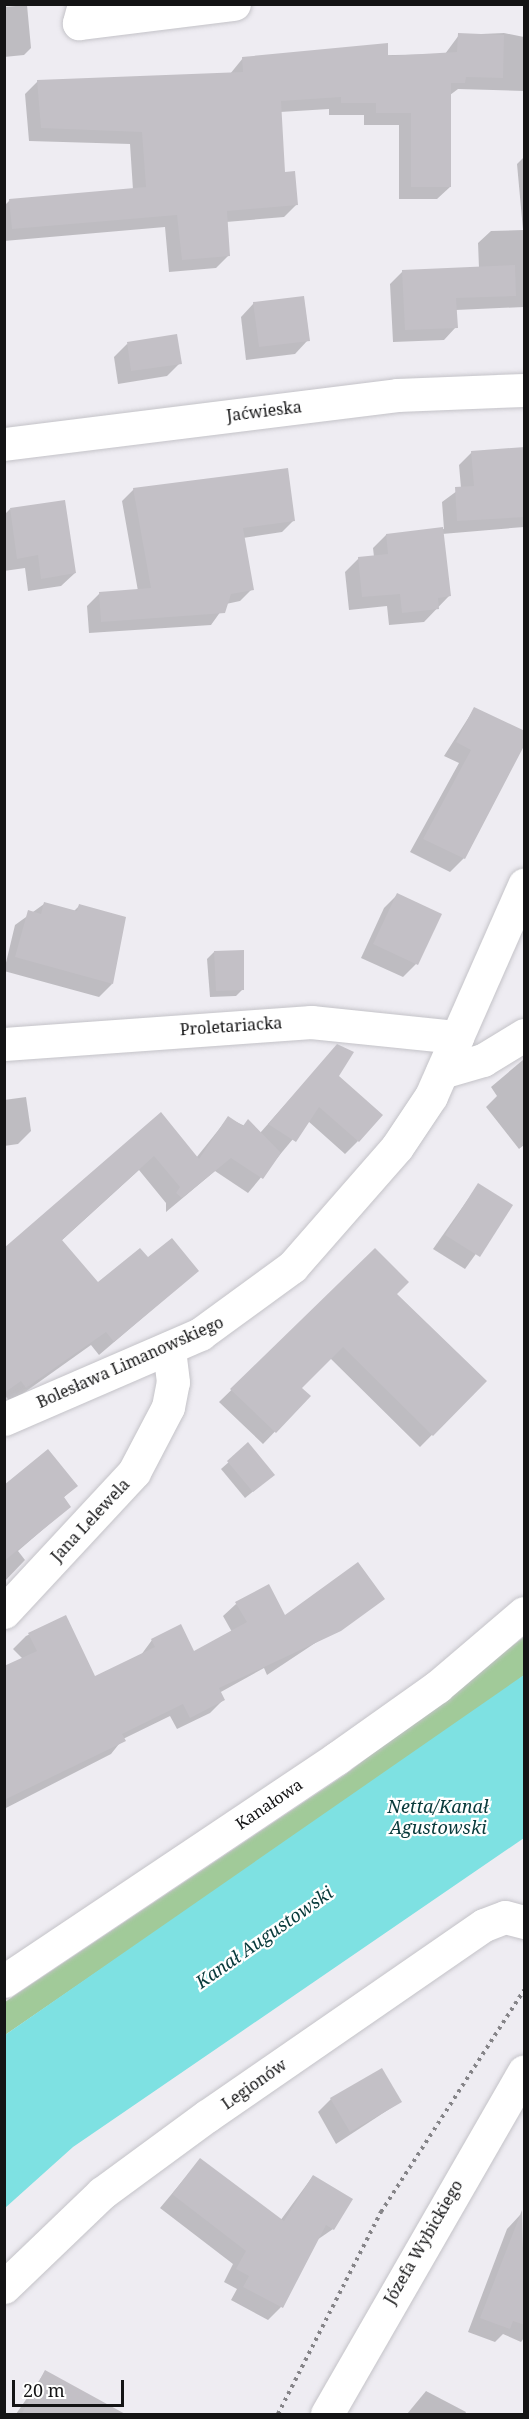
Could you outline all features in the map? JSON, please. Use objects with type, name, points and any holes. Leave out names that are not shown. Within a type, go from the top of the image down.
[{"type":"street","points":[[84,4],[79,23],[234,4]]},
{"type":"street","name":"Jaćwieska","points":[[4,444],[397,395],[525,390]]},
{"type":"street","name":"Bolesława Limanowskiego","points":[[4,1419],[169,1348],[229,1318],[292,1267],[397,1147],[442,1072],[525,885]]},
{"type":"street","name":"Proletariacka","points":[[4,1044],[311,1022],[457,1037]]},
{"type":"street","points":[[442,1072],[483,1060],[525,1035]]},
{"type":"street","name":"Jana Lelewela","points":[[4,1612],[134,1472],[168,1407],[173,1382],[169,1348]]},
{"type":"street","name":"Kanałowa","points":[[4,1981],[338,1758],[437,1687],[525,1613]]},
{"type":"street","name":"Legionów","points":[[4,2287],[102,2193],[207,2116],[484,1925],[505,1917],[525,1922]]},
{"type":"street","name":"Józefa Wybickiego","points":[[327,2415],[525,2072]]},
{"type":"path","points":[[278,2415],[381,2212],[525,1990]]},
{"type":"green space","points":[[524,1637],[524,1675],[495,1699],[5,2035],[5,2002],[346,1774]]},
{"type":"water","name":"Netta/Kanał Agustowski","points":[[524,1675],[524,1838],[73,2147],[5,2208],[5,2035]]},
{"type":"building","points":[[458,33],[504,35],[503,78],[466,77],[465,83],[451,83],[451,187],[411,187],[411,113],[376,113],[376,103],[341,103],[341,97],[281,101],[285,172],[295,171],[298,205],[227,211],[230,256],[182,260],[177,215],[12,229],[9,199],[146,187],[142,132],[41,128],[37,80],[243,72],[242,57],[388,43],[388,56],[457,52]]},
{"type":"building","points":[[515,265],[516,296],[456,298],[458,328],[405,330],[402,270]]},
{"type":"building","points":[[304,296],[310,341],[259,347],[253,302]]},
{"type":"building","points":[[177,334],[182,364],[131,371],[127,342]]},
{"type":"building","points":[[525,447],[525,517],[457,521],[455,487],[474,486],[471,451]]},
{"type":"building","points":[[288,468],[295,521],[243,528],[254,590],[231,594],[225,613],[101,622],[99,592],[151,588],[133,488]]},
{"type":"building","points":[[65,500],[76,573],[41,579],[38,555],[17,559],[10,508]]},
{"type":"building","points":[[443,527],[451,596],[438,598],[439,609],[402,613],[400,594],[362,597],[358,557],[388,554],[386,534]]},
{"type":"building","points":[[474,707],[525,731],[525,744],[465,859],[423,839],[471,750],[456,742]]},
{"type":"building","points":[[397,893],[442,914],[418,965],[373,944]]},
{"type":"building","points":[[44,902],[77,911],[79,904],[126,917],[113,984],[15,957],[28,910],[41,914]]},
{"type":"building","points":[[244,950],[244,990],[216,991],[214,951]]},
{"type":"building","points":[[337,1044],[354,1052],[339,1076],[383,1115],[359,1142],[319,1107],[296,1142],[268,1124]]},
{"type":"building","points":[[161,1112],[199,1159],[228,1116],[243,1126],[248,1119],[281,1153],[263,1179],[231,1158],[182,1198],[176,1193],[180,1187],[154,1156],[62,1240],[98,1282],[140,1248],[148,1257],[172,1238],[199,1271],[114,1342],[106,1332],[26,1388],[21,1381],[4,1393],[4,1248]]},
{"type":"building","points":[[478,1183],[513,1205],[480,1257],[445,1235]]},
{"type":"building","points":[[375,1248],[409,1282],[397,1294],[487,1381],[433,1436],[343,1347],[302,1388],[311,1396],[276,1433],[230,1389]]},
{"type":"building","points":[[248,1442],[275,1475],[253,1492],[227,1461]]},
{"type":"building","points":[[48,1449],[78,1486],[64,1497],[71,1507],[4,1561],[4,1485]]},
{"type":"building","points":[[358,1562],[385,1599],[341,1631],[219,1688],[225,1700],[190,1718],[183,1704],[122,1734],[126,1741],[4,1800],[4,1666],[37,1651],[28,1633],[66,1615],[95,1676],[155,1647],[151,1639],[181,1624],[194,1651],[247,1622],[235,1602],[269,1584],[285,1615]]},
{"type":"building","points":[[382,2068],[402,2102],[350,2132],[330,2098]]},
{"type":"building","points":[[200,2158],[284,2221],[313,2175],[353,2199],[334,2230],[326,2225],[283,2308],[243,2287],[249,2276],[236,2269],[246,2251],[172,2194]]},
{"type":"building","points":[[522,2210],[525,2325],[513,2321],[510,2329],[480,2318]]},
{"type":"building","points":[[45,2370],[127,2415],[21,2415]]},
{"type":"water label","name":"Kanał Augustowski","points":[[264,1937]]}]
